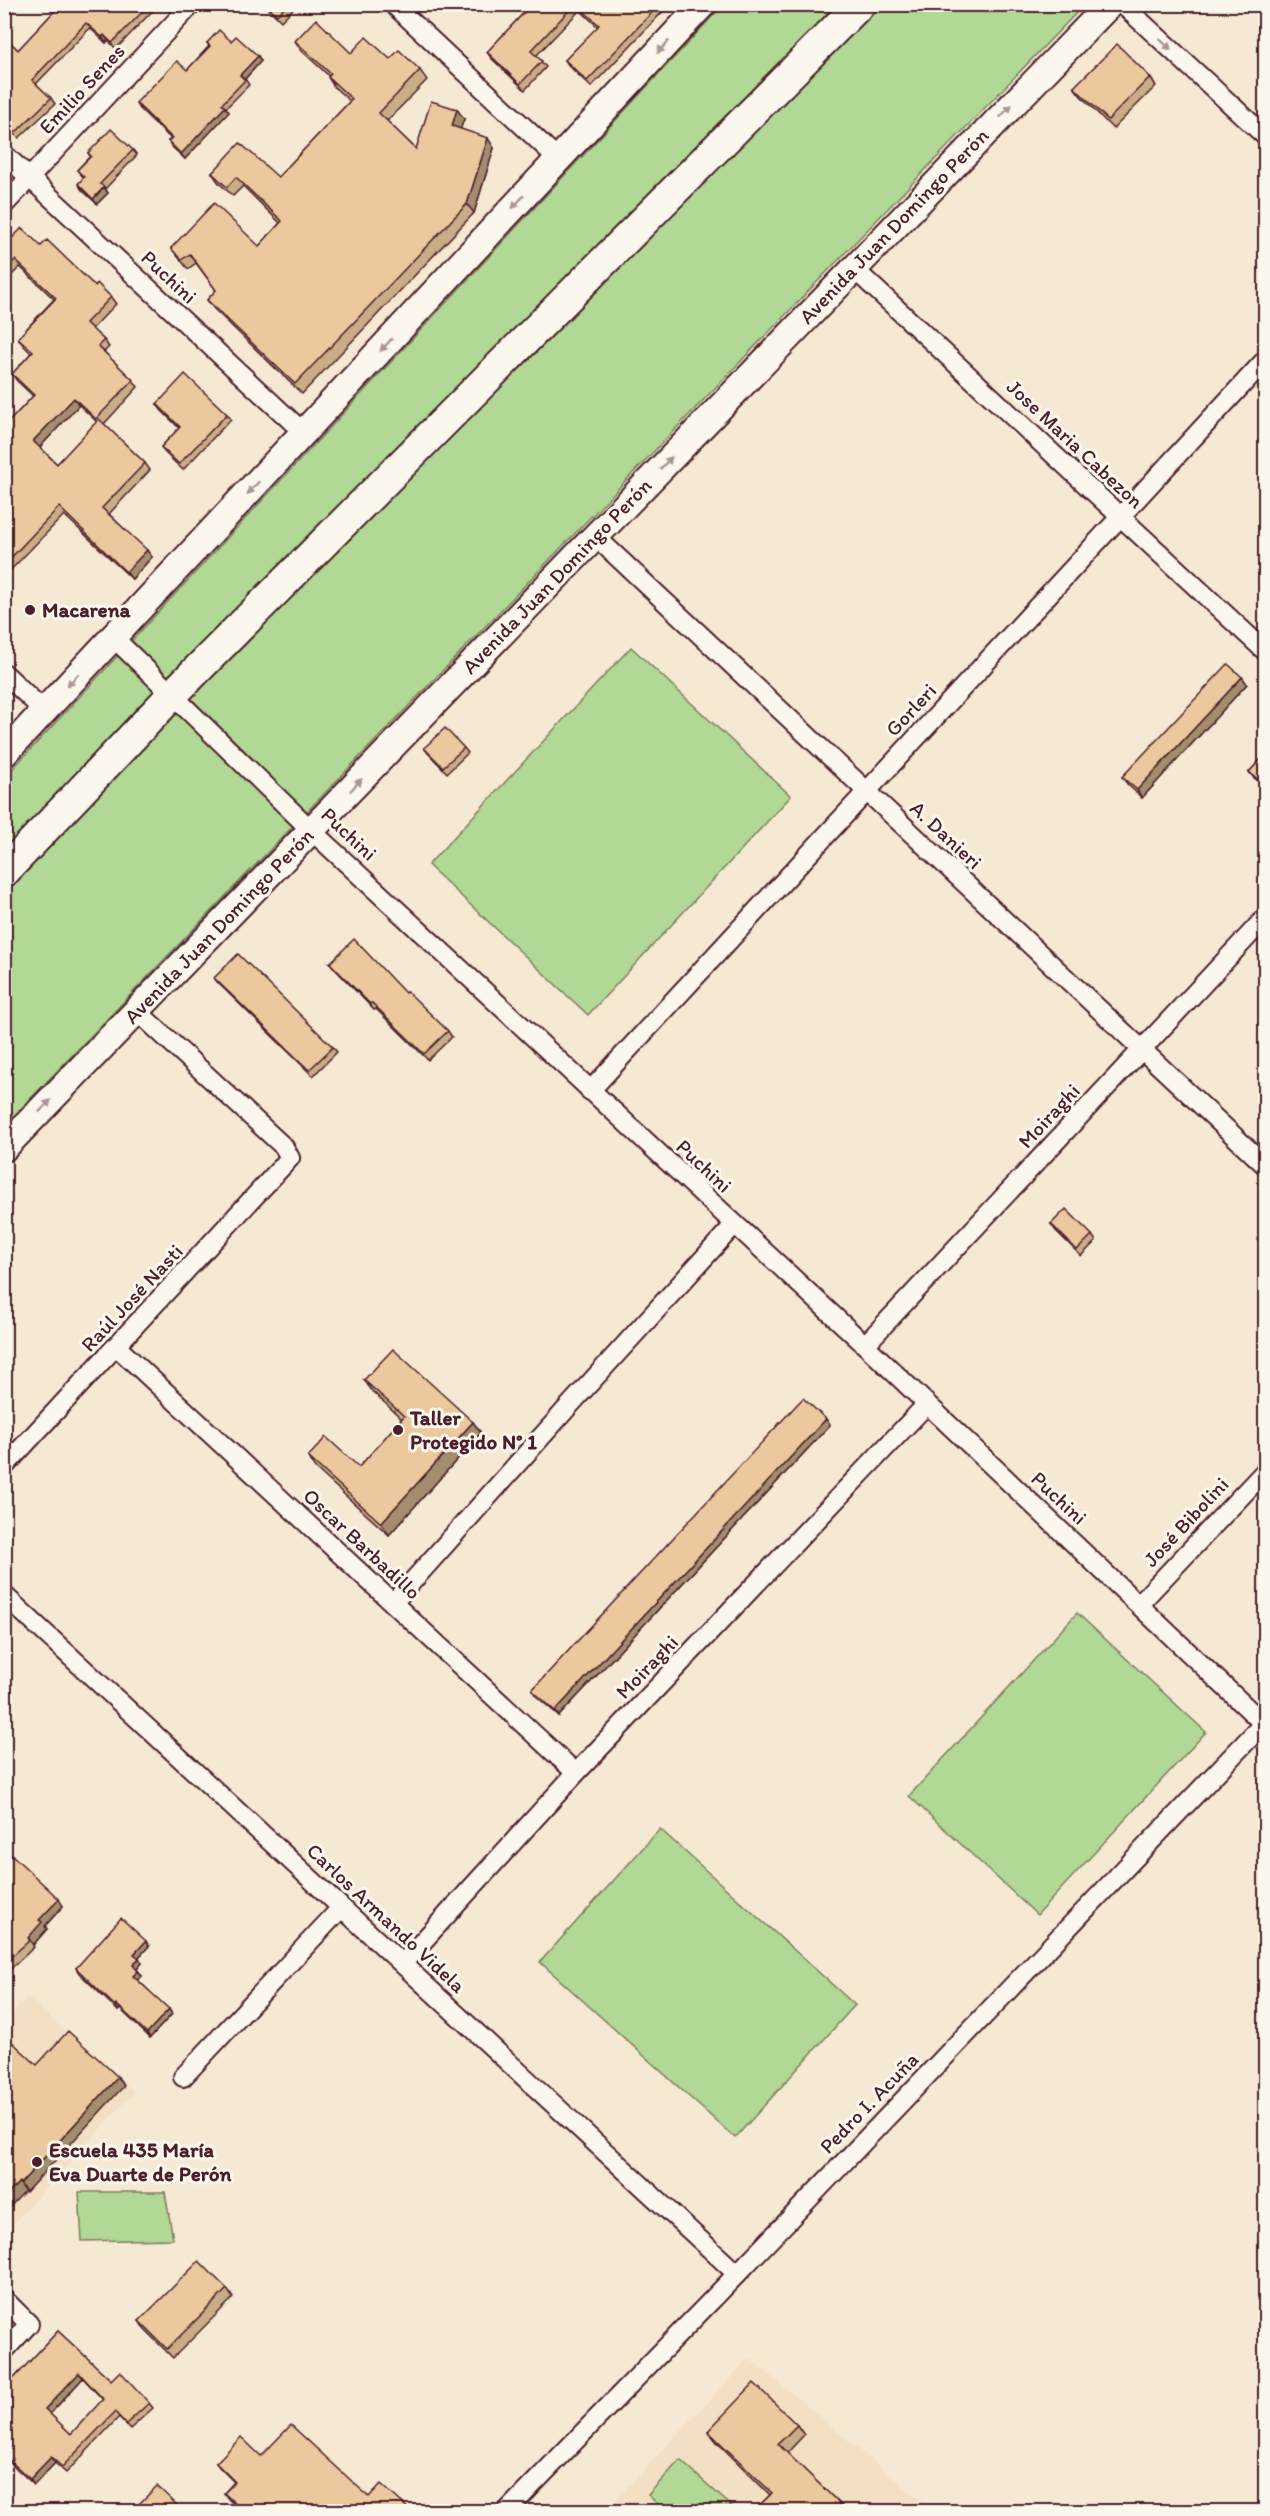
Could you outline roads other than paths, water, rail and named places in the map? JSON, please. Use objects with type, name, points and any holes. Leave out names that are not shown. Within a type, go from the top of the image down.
[{"type":"main road","points":[[4,754],[703,4]]},
{"type":"main road","points":[[4,872],[172,695],[860,4]]},
{"type":"main road","name":"Avenida Juan Domingo Perón","points":[[4,1148],[1110,4]]},
{"type":"street","name":"Emilio Senes","points":[[4,205],[192,4]]},
{"type":"street","points":[[393,4],[558,159]]},
{"type":"street","points":[[1122,4],[1266,137]]},
{"type":"street","name":"Puchini","points":[[4,154],[304,433]]},
{"type":"street","name":"Jose Maria Cabezon","points":[[853,268],[1266,652]]},
{"type":"street","name":"Gorleri","points":[[590,1091],[1266,359]]},
{"type":"street","name":"A. Danieri","points":[[596,537],[1266,1166]]},
{"type":"street","name":"Puchini","points":[[113,637],[312,831],[865,1345],[1264,1725]]},
{"type":"street","points":[[4,673],[44,711]]},
{"type":"street","name":"Moiraghi","points":[[865,1345],[1266,917]]},
{"type":"street","name":"Raúl José Nasti","points":[[4,1467],[290,1158],[284,1147],[136,1010]]},
{"type":"street","points":[[393,1603],[734,1225]]},
{"type":"street","name":"Oscar Barbadillo","points":[[117,1347],[576,1773]]},
{"type":"street","name":"Moiraghi","points":[[403,1964],[576,1773],[927,1404]]},
{"type":"street","name":"José Bibolini","points":[[1139,1604],[1266,1470]]},
{"type":"street","name":"Carlos Armando Videla","points":[[4,1595],[737,2274]]},
{"type":"street","name":"Pedro I. Acuña","points":[[506,2511],[1264,1725]]},
{"type":"street","points":[[183,2077],[341,1908]]},
{"type":"street","points":[[4,2299],[29,2324],[4,2351]]},
{"type":"place","name":"Macarena","points":[[30,610]]},
{"type":"place","name":"Taller Protegido N° 1","points":[[398,1430]]},
{"type":"place","name":"Escuela 435 María Eva Duarte de Perón","points":[[37,2162]]}]
